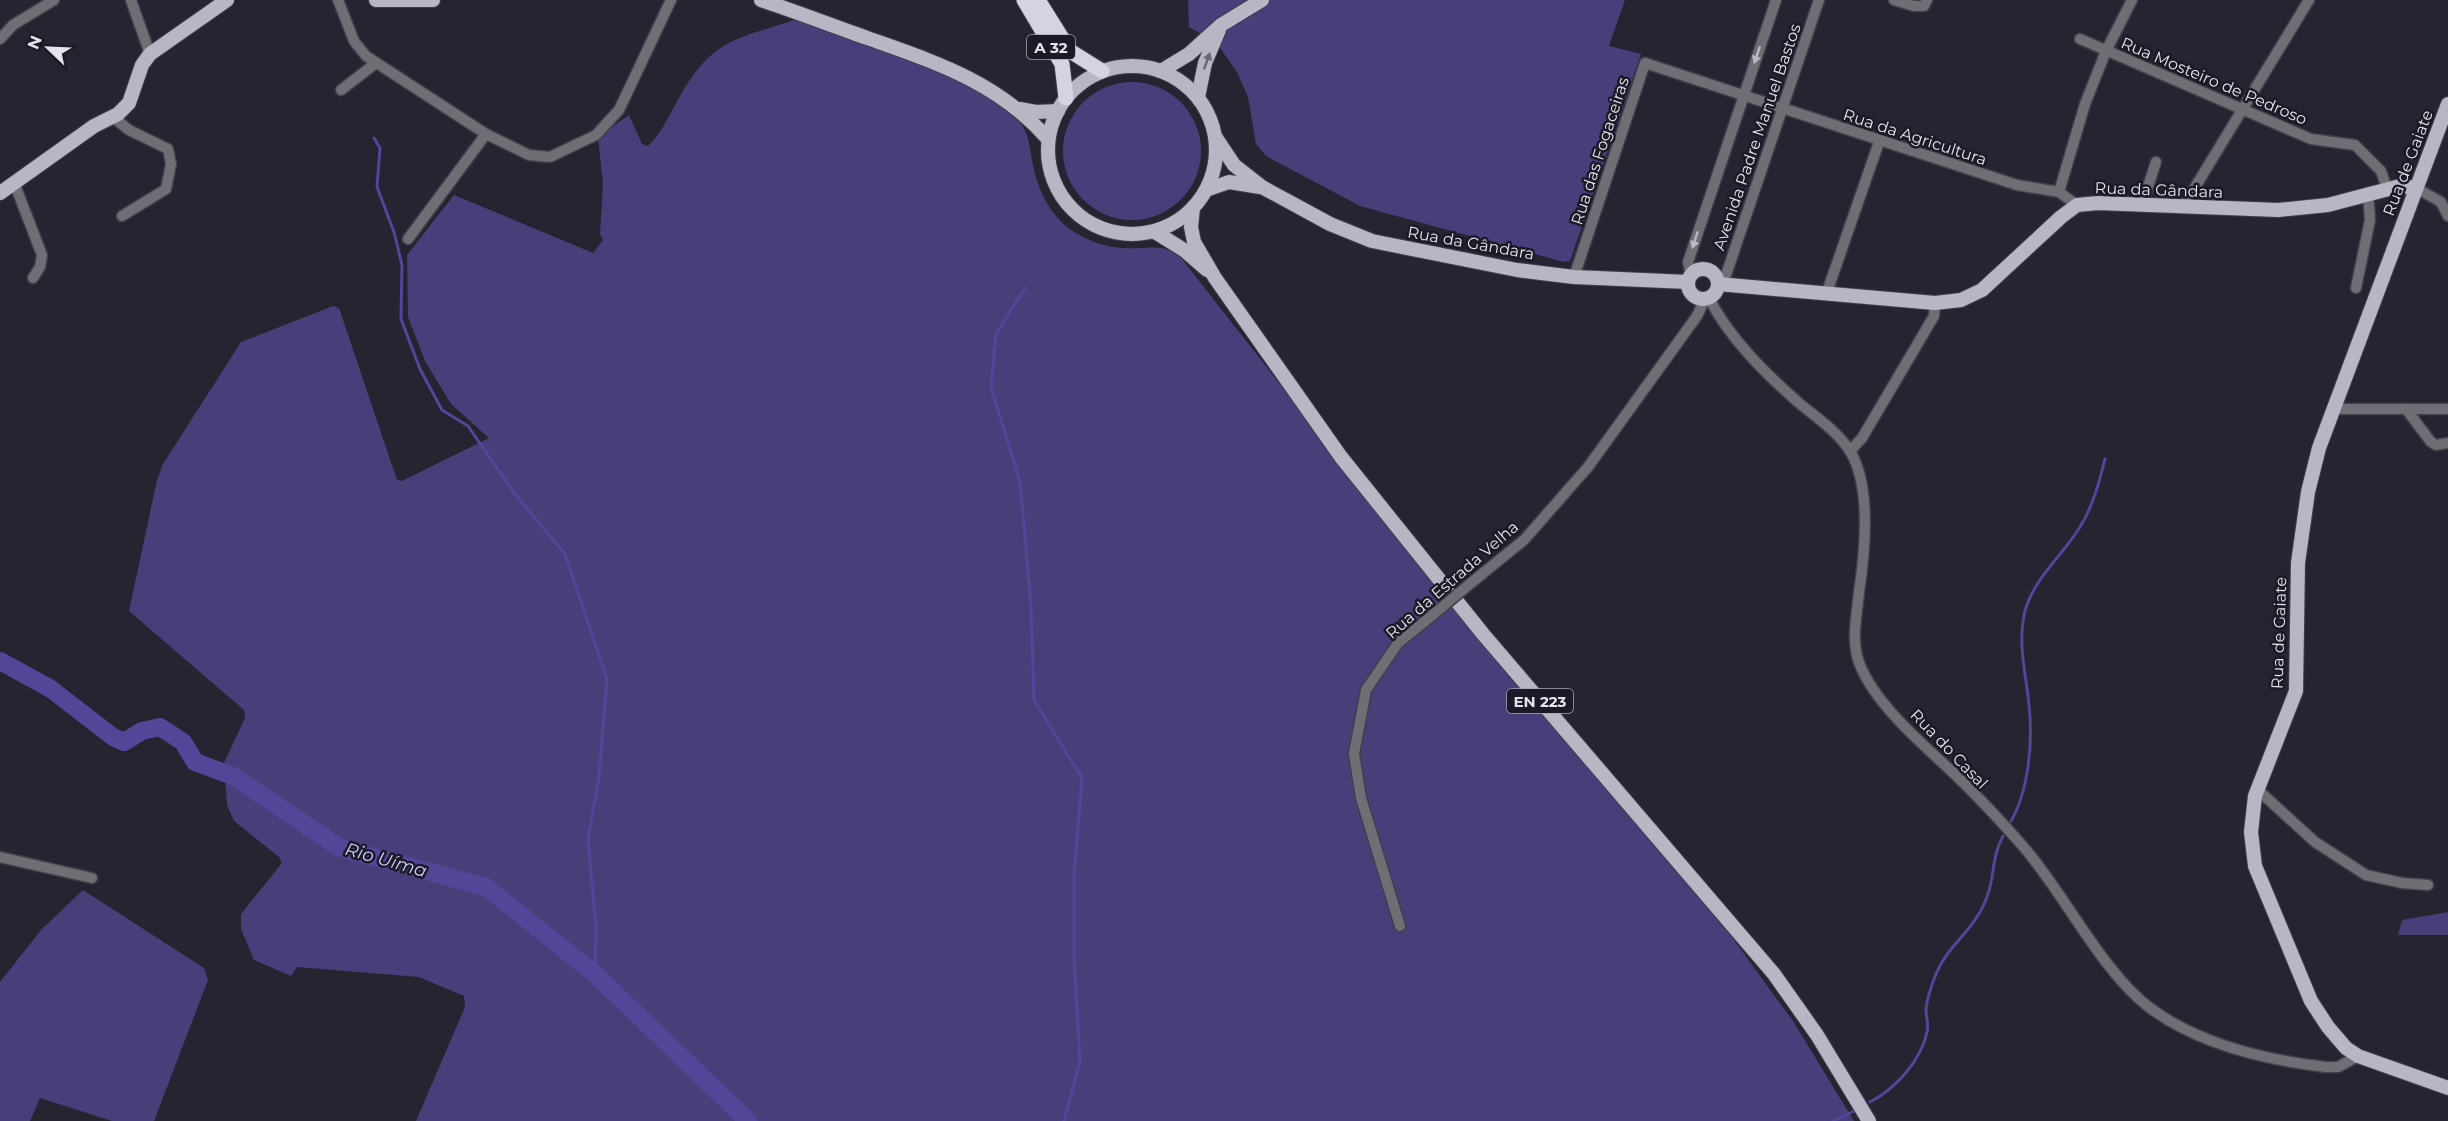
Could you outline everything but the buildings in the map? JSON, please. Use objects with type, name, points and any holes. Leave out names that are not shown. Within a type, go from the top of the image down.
[{"type":"highway","name":"A 32","points":[[1024,0],[1062,64],[1062,104]]},
{"type":"highway","name":"A 32","points":[[1038,0],[1071,51],[1102,71]]},
{"type":"main road","points":[[0,193],[15,185],[94,126],[113,117],[129,103],[142,65],[150,54],[227,0]]},
{"type":"main road","points":[[376,0],[433,0]]},
{"type":"main road","points":[[761,0],[939,63],[973,79],[1018,108],[1048,140]]},
{"type":"main road","points":[[1161,71],[1189,54],[1221,26],[1262,0]]},
{"type":"main road","points":[[1198,97],[1205,63],[1221,26]]},
{"type":"main road","points":[[1132,66],[1161,71],[1187,86],[1206,110],[1215,138],[1215,165],[1206,190],[1193,208],[1169,226],[1155,232],[1125,235],[1096,227],[1071,209],[1062,197],[1050,170],[1048,140],[1062,104],[1089,78],[1102,71],[1132,66]]},
{"type":"main road","points":[[1018,108],[1036,112],[1062,104]]},
{"type":"main road","name":"Rua de Gaiate","points":[[2448,104],[2319,448],[2308,492],[2298,563],[2296,692],[2258,790],[2251,832],[2255,866],[2312,1001],[2328,1027],[2346,1048],[2358,1056],[2448,1088]]},
{"type":"main road","name":"Rua da Gândara","points":[[1215,138],[1234,165],[1262,187],[1330,224],[1372,241],[1518,270],[1574,277],[1689,279],[1703,269],[1712,272],[1718,282],[1935,303],[1961,300],[1982,290],[2077,206],[2098,203],[2306,209],[2400,186],[2416,188]]},
{"type":"main road","name":"Rua da Gândara","points":[[1206,190],[1228,182],[1262,187]]},
{"type":"main road","name":"EN 223","points":[[1193,208],[1191,227],[1194,242],[1215,278],[1341,457],[1483,634],[1774,974],[1817,1035],[1869,1121]]},
{"type":"main road","name":"EN 223","points":[[1155,232],[1184,250],[1215,278]]},
{"type":"main road","points":[[1689,279],[1692,295],[1707,299],[1715,293],[1718,282]]},
{"type":"street","points":[[0,39],[13,25],[54,0]]},
{"type":"street","points":[[131,0],[150,54]]},
{"type":"street","points":[[338,0],[354,41],[366,56],[486,134],[529,155],[550,157],[596,135],[620,110],[671,0]]},
{"type":"street","name":"Avenida Padre Manuel Bastos","points":[[1689,279],[1688,262],[1776,0]]},
{"type":"street","name":"Avenida Padre Manuel Bastos","points":[[1718,282],[1726,275],[1819,0]]},
{"type":"street","points":[[1894,0],[1914,6],[1926,3]]},
{"type":"street","points":[[2059,192],[2085,104],[2106,51],[2133,0]]},
{"type":"street","points":[[2183,207],[2309,0]]},
{"type":"street","name":"Rua Mosteiro de Pedroso","points":[[2080,39],[2311,139],[2355,145],[2381,171],[2387,189]]},
{"type":"street","points":[[341,90],[376,63]]},
{"type":"street","name":"Rua das Fogaceiras","points":[[1574,277],[1644,63],[1743,96]]},
{"type":"street","name":"Rua da Agricultura","points":[[1743,96],[2017,185],[2059,192],[2077,206]]},
{"type":"street","points":[[113,117],[138,136],[168,149],[171,164],[166,189],[122,216]]},
{"type":"street","points":[[408,239],[486,134]]},
{"type":"street","points":[[1827,292],[1879,142]]},
{"type":"street","points":[[2142,205],[2156,162]]},
{"type":"street","points":[[15,185],[42,255],[40,267],[33,278]]},
{"type":"street","points":[[2416,188],[2447,210]]},
{"type":"street","points":[[2356,288],[2370,220],[2368,193]]},
{"type":"street","name":"Rua do Casal","points":[[1707,299],[1776,383],[1841,440],[1850,451],[1858,468],[1863,500],[1865,553],[1854,636],[1858,658],[1869,683],[1906,729],[2022,845],[2120,978],[2150,1007],[2190,1032],[2237,1050],[2326,1067],[2338,1067],[2358,1056]]},
{"type":"street","name":"Rua da Estrada Velha","points":[[1400,926],[1361,798],[1354,754],[1366,690],[1398,643],[1524,540],[1588,467],[1707,299]]},
{"type":"street","points":[[1850,451],[1862,438],[1934,316],[1935,303]]},
{"type":"street","points":[[2334,409],[2448,409]]},
{"type":"street","points":[[2406,409],[2431,442],[2436,445],[2448,443]]},
{"type":"street","points":[[2258,790],[2315,842],[2366,875],[2402,883],[2428,885]]},
{"type":"street","points":[[0,857],[55,872],[92,878]]},
{"type":"shaded area","points":[[1188,0],[1625,0],[1609,46],[1641,54],[1570,261],[1564,262],[1360,206],[1266,156],[1256,144],[1248,97],[1237,72],[1216,42],[1189,27]]},
{"type":"shaded area","points":[[794,20],[807,21],[923,65],[985,95],[1008,110],[1022,125],[1042,193],[1057,217],[1071,230],[1102,245],[1122,248],[1161,248],[1175,253],[1182,259],[1445,595],[1731,936],[1793,1021],[1854,1121],[416,1121],[465,1007],[464,996],[419,977],[297,967],[291,976],[254,960],[241,929],[241,914],[282,863],[279,857],[234,821],[227,805],[224,763],[245,718],[244,710],[129,611],[157,480],[163,464],[241,342],[333,306],[339,308],[397,480],[402,481],[489,438],[451,404],[425,361],[408,317],[407,255],[454,195],[593,253],[603,240],[600,234],[603,184],[598,137],[629,115],[642,144],[648,146],[662,128],[692,77],[715,52],[741,38]]},
{"type":"shaded area","points":[[1132,82],[1158,87],[1181,102],[1196,125],[1201,151],[1196,177],[1181,200],[1158,215],[1132,220],[1106,215],[1083,200],[1068,177],[1063,151],[1068,125],[1083,102],[1106,87]]},
{"type":"shaded area","points":[[83,890],[204,968],[208,980],[154,1121],[112,1121],[40,1098],[30,1121],[0,1121],[0,982],[41,930]]},
{"type":"shaded area","points":[[2448,912],[2448,935],[2398,935],[2402,920]]},
{"type":"waterway","points":[[374,138],[380,148],[377,187],[394,232],[402,265],[401,319],[420,369],[442,410],[468,426],[514,493],[565,554],[607,679],[599,777],[588,839],[596,928],[595,974]]},
{"type":"waterway","points":[[1025,288],[996,334],[991,387],[1020,482],[1031,605],[1034,700],[1082,778],[1074,875],[1074,958],[1080,1062],[1064,1121]]},
{"type":"waterway","points":[[2011,821],[2026,780],[2030,749],[2029,705],[2022,647],[2025,611],[2035,588],[2085,519],[2105,459]]},
{"type":"waterway","name":"Rio Uíma","points":[[0,661],[51,689],[113,737],[124,742],[142,731],[160,727],[183,742],[195,762],[233,776],[340,848],[486,887],[595,974],[748,1121]]},
{"type":"waterway","points":[[1870,1102],[1889,1090],[1906,1073],[1919,1053],[1927,1032],[1926,1009],[1934,978],[1947,955],[1980,912],[1988,894],[1999,844],[2003,836]]},
{"type":"waterway","points":[[1833,1121],[1854,1111]]}]
